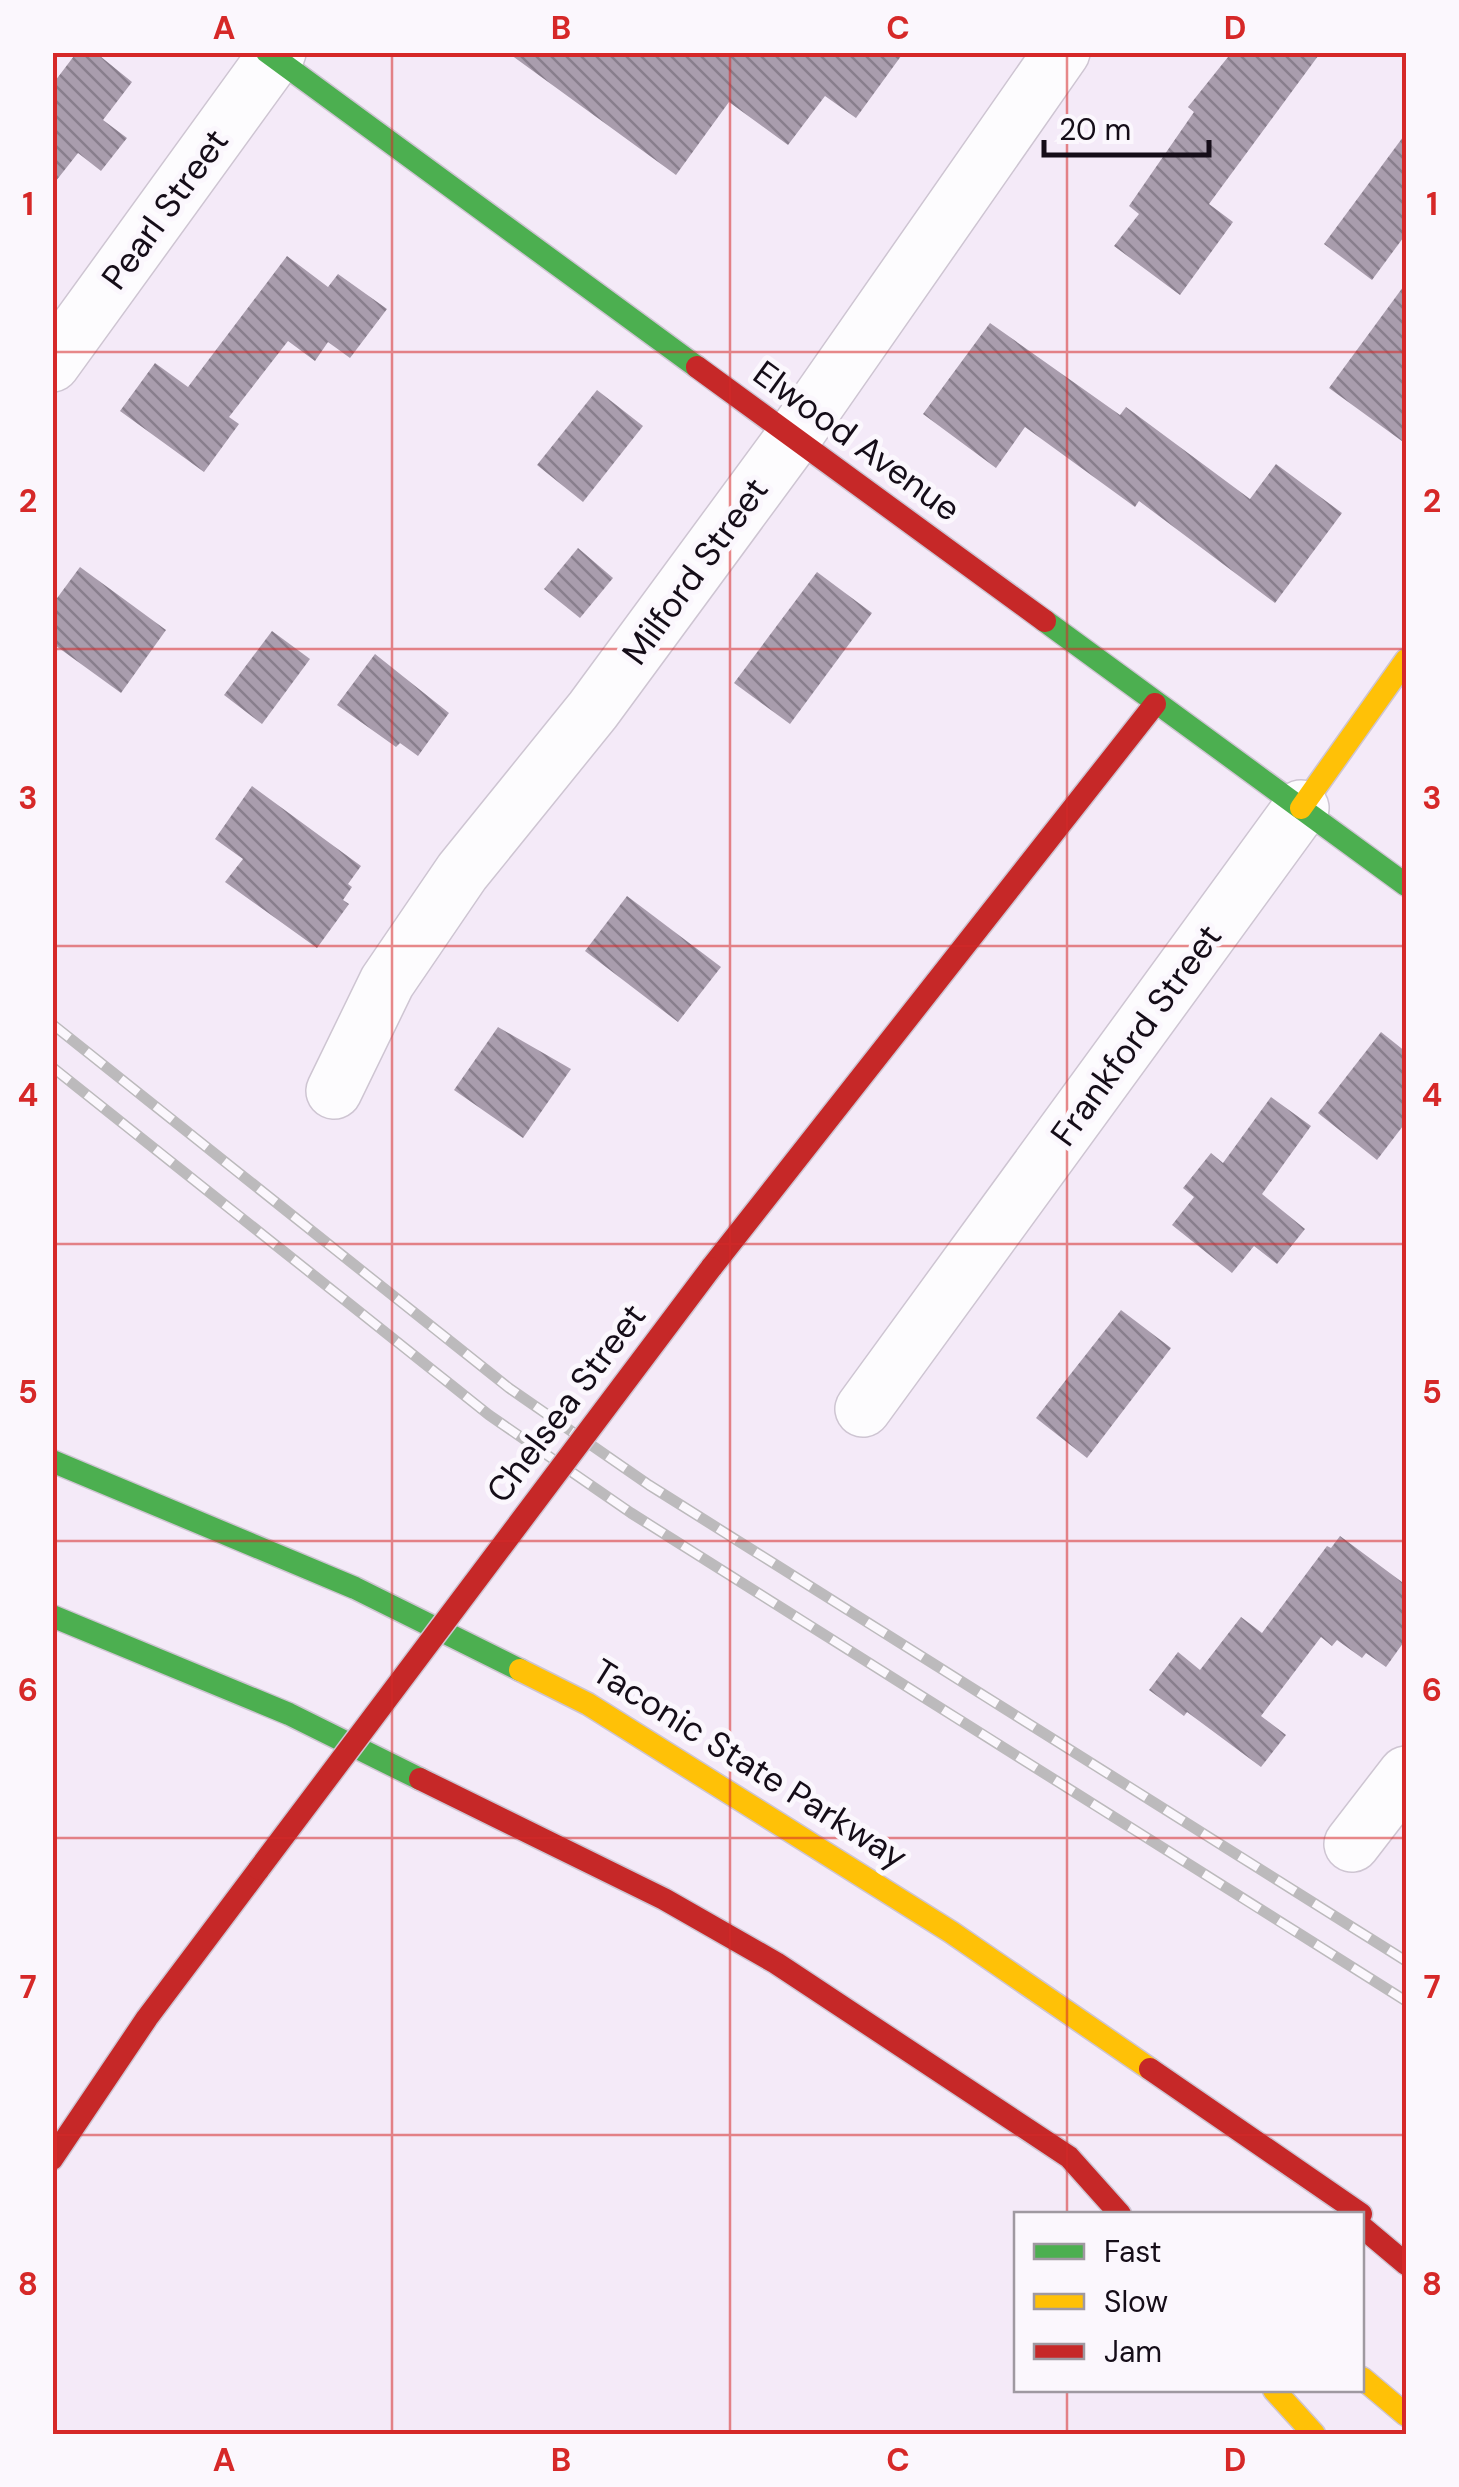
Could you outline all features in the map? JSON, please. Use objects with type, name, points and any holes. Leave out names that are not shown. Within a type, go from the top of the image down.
[{"type":"main road","name":"Elwood Avenue","points":[[273,54],[1155,704],[1406,884]]},
{"type":"main road","name":"Frankford Street","points":[[1300,808],[1406,660]]},
{"type":"main road","name":"Chelsea Street","points":[[52,2158],[146,2018],[711,1268],[1155,704]]},
{"type":"main road","name":"Taconic State Parkway","points":[[52,1462],[356,1588],[588,1704],[894,1894],[1357,2212]]},
{"type":"main road","points":[[52,1616],[289,1714],[664,1898],[776,1963],[1070,2156],[1129,2210]]},
{"type":"main road","points":[[107,1664],[289,1714]]},
{"type":"main road","points":[[1218,2114],[1344,2212]]},
{"type":"main road","name":"Taconic State Parkway","points":[[1364,2217],[1406,2246]]},
{"type":"main road","points":[[1364,2228],[1406,2264]]},
{"type":"main road","points":[[1364,2380],[1406,2415]]},
{"type":"main road","points":[[1276,2392],[1314,2434]]},
{"type":"street","name":"Milford Street","points":[[334,1092],[387,982],[462,872],[593,710],[793,438],[1062,52]]},
{"type":"street","name":"Pearl Street","points":[[52,364],[273,54]]},
{"type":"street","name":"Frankford Street","points":[[863,1409],[1300,808]]},
{"type":"street","points":[[1352,1844],[1406,1774]]},
{"type":"building","points":[[77,52],[95,52],[132,82],[103,120],[127,138],[101,171],[78,153],[52,186],[52,85]]},
{"type":"building","points":[[507,52],[904,52],[856,118],[825,96],[788,145],[729,102],[676,175]]},
{"type":"building","points":[[1232,52],[1321,52],[1209,204],[1233,222],[1180,295],[1114,246],[1139,214],[1129,206],[1194,112],[1188,107]]},
{"type":"building","points":[[1406,133],[1406,234],[1372,280],[1324,244]]},
{"type":"building","points":[[287,256],[328,287],[338,274],[387,309],[350,358],[328,342],[315,361],[288,341],[229,417],[239,424],[204,472],[120,411],[155,363],[188,387]]},
{"type":"building","points":[[1406,283],[1406,444],[1329,388]]},
{"type":"building","points":[[990,323],[1120,415],[1126,407],[1250,499],[1276,464],[1342,513],[1275,603],[1139,501],[1135,507],[1025,427],[996,468],[923,414]]},
{"type":"building","points":[[597,390],[643,426],[583,502],[537,465]]},
{"type":"building","points":[[578,548],[613,578],[580,618],[544,589]]},
{"type":"building","points":[[80,567],[166,630],[121,693],[52,643],[52,605]]},
{"type":"building","points":[[817,572],[872,613],[790,724],[734,683]]},
{"type":"building","points":[[272,631],[310,659],[262,724],[224,695]]},
{"type":"building","points":[[375,654],[449,713],[418,756],[400,743],[396,747],[337,705]]},
{"type":"building","points":[[252,786],[361,866],[348,884],[352,887],[343,900],[349,904],[317,948],[225,882],[243,859],[215,839]]},
{"type":"building","points":[[627,896],[721,967],[678,1022],[585,951]]},
{"type":"building","points":[[498,1027],[571,1069],[523,1138],[454,1090]]},
{"type":"building","points":[[1381,1032],[1406,1052],[1406,1122],[1377,1160],[1318,1113]]},
{"type":"building","points":[[1271,1097],[1311,1126],[1262,1194],[1305,1229],[1277,1264],[1254,1246],[1232,1273],[1172,1225],[1194,1197],[1183,1188],[1211,1153],[1223,1163]]},
{"type":"building","points":[[1121,1310],[1171,1348],[1087,1458],[1036,1418]]},
{"type":"building","points":[[1340,1536],[1406,1585],[1406,1639],[1386,1667],[1366,1653],[1362,1658],[1337,1640],[1332,1646],[1321,1637],[1261,1716],[1286,1735],[1261,1767],[1187,1712],[1184,1716],[1149,1690],[1178,1652],[1200,1670],[1241,1617],[1262,1633],[1327,1546],[1331,1548]]},
{"type":"railway","points":[[52,1024],[509,1388],[649,1485],[1406,1961]]},
{"type":"railway","points":[[52,1067],[489,1415],[631,1513],[1406,2001]]},
{"type":"traffic: fast","points":[[267,52],[697,367]]},
{"type":"traffic: fast","points":[[1045,621],[1406,885]]},
{"type":"traffic: fast","points":[[52,1461],[355,1588],[520,1670]]},
{"type":"traffic: fast","points":[[52,1616],[289,1714],[420,1779]]},
{"type":"traffic: slow","points":[[1301,808],[1406,660]]},
{"type":"traffic: slow","points":[[520,1670],[588,1704],[951,1932],[1150,2069]]},
{"type":"traffic: slow","points":[[1364,2380],[1406,2415]]},
{"type":"traffic: slow","points":[[1276,2392],[1314,2434]]},
{"type":"traffic: jam","points":[[697,367],[1045,621]]},
{"type":"traffic: jam","points":[[711,1268],[1155,704]]},
{"type":"traffic: jam","points":[[259,1869],[711,1268]]},
{"type":"traffic: jam","points":[[420,1779],[664,1899],[776,1963],[1069,2157],[1118,2212]]},
{"type":"traffic: jam","points":[[52,2159],[147,2018],[259,1869]]},
{"type":"traffic: jam","points":[[1150,2069],[1358,2212]]},
{"type":"traffic: jam","points":[[1364,2229],[1406,2264]]}]
